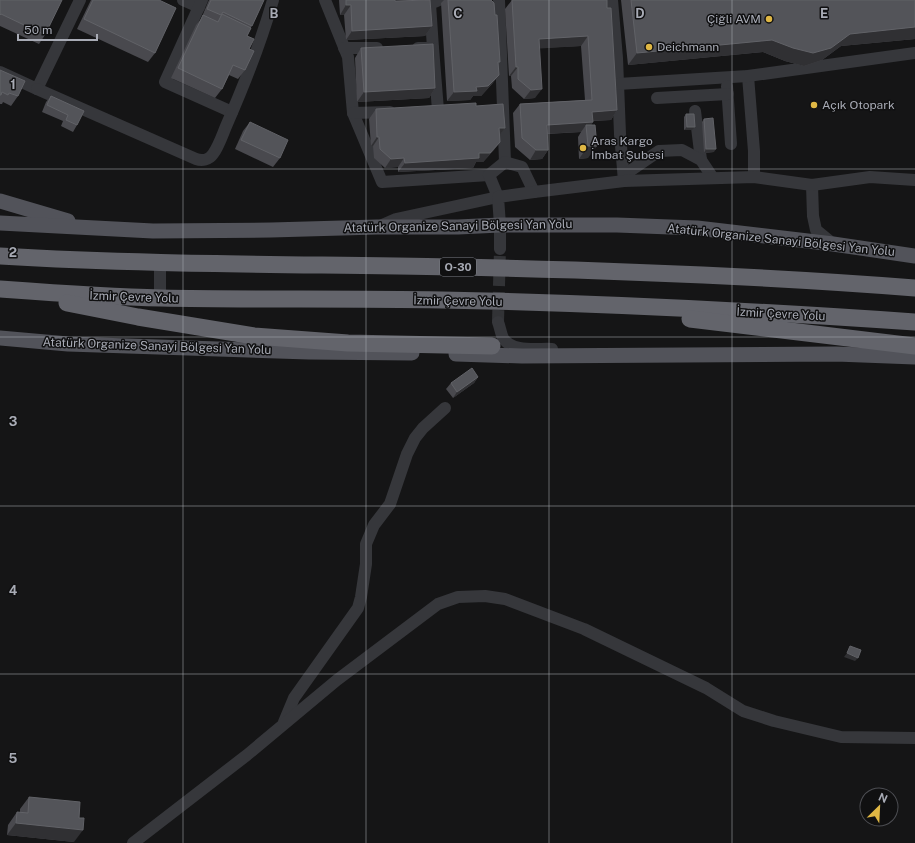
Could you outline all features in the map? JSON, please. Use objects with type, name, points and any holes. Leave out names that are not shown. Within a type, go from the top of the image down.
[{"type":"highway","name":"O-30","points":[[0,256],[79,261],[160,263],[591,270],[815,280],[915,288]]},
{"type":"highway","name":"İzmir Çevre Yolu","points":[[0,290],[160,298],[440,300],[615,305],[800,314],[915,322]]},
{"type":"highway","points":[[0,290],[138,317],[254,336],[348,343],[492,346]]},
{"type":"highway","points":[[615,305],[728,324],[915,346]]},
{"type":"main road","points":[[0,201],[98,229]]},
{"type":"main road","name":"Atatürk Organize Sanayi Bölgesi Yan Yolu","points":[[0,223],[153,231],[458,227],[500,225],[617,225],[697,228],[833,244],[915,256]]},
{"type":"main road","name":"Atatürk Organize Sanayi Bölgesi Yan Yolu","points":[[0,338],[68,344],[174,348],[522,356],[836,354],[915,357]]},
{"type":"street","points":[[37,89],[80,0]]},
{"type":"street","points":[[182,0],[200,4],[165,82],[232,112]]},
{"type":"street","points":[[0,72],[200,160],[209,158],[213,154],[232,112],[261,40],[273,0]]},
{"type":"street","points":[[325,0],[348,57],[353,113],[382,182],[489,175],[505,162]]},
{"type":"street","points":[[439,0],[430,4],[433,48],[434,110],[452,110]]},
{"type":"street","points":[[499,0],[505,162]]},
{"type":"street","points":[[612,0],[624,178]]},
{"type":"street","points":[[344,48],[389,48]]},
{"type":"street","points":[[404,48],[433,48]]},
{"type":"street","points":[[618,84],[748,76],[915,53]]},
{"type":"street","points":[[748,76],[754,152],[754,177]]},
{"type":"street","points":[[726,77],[731,144]]},
{"type":"street","points":[[700,79],[701,95]]},
{"type":"street","points":[[657,98],[728,94]]},
{"type":"street","points":[[488,109],[503,108]]},
{"type":"street","points":[[695,111],[701,160],[713,178]]},
{"type":"street","points":[[353,113],[399,112]]},
{"type":"street","points":[[624,178],[658,151],[682,150],[701,160]]},
{"type":"street","points":[[505,162],[522,168],[534,192]]},
{"type":"street","points":[[489,175],[498,198],[500,249]]},
{"type":"street","points":[[377,227],[396,219],[498,198],[624,178],[754,177],[812,185],[870,177],[915,180]]},
{"type":"street","points":[[812,185],[813,216],[816,230],[833,244]]},
{"type":"street","points":[[160,263],[160,298]]},
{"type":"street","points":[[498,322],[503,338],[511,345],[520,348],[623,350],[674,356]]},
{"type":"street","points":[[282,725],[294,698],[358,608],[366,564],[366,544],[374,525],[390,504],[407,454],[415,438],[423,428],[445,408]]},
{"type":"street","points":[[133,843],[247,755],[337,680],[438,604],[458,598],[485,596],[505,599],[584,629],[706,688],[743,711],[774,721],[841,737],[915,738]]},
{"type":"building","points":[[0,0],[62,0],[45,35],[1,14],[0,15]]},
{"type":"building","points":[[93,0],[159,0],[176,8],[155,53],[84,19]]},
{"type":"building","points":[[211,0],[264,0],[252,26],[223,12],[221,15],[207,9]]},
{"type":"building","points":[[346,0],[430,0],[432,26],[352,31],[351,5],[346,5]]},
{"type":"building","points":[[448,0],[491,0],[494,3],[495,15],[497,15],[500,62],[498,62],[499,75],[488,86],[476,87],[477,91],[454,92]]},
{"type":"building","points":[[512,0],[607,0],[607,8],[611,8],[617,110],[592,112],[593,122],[547,125],[548,150],[536,150],[522,138],[520,104],[592,100],[588,36],[539,39],[542,89],[531,90],[518,79]]},
{"type":"building","name":"Çiğli AVM","points":[[631,0],[915,0],[915,27],[850,34],[831,48],[813,53],[793,48],[772,40],[637,53]]},
{"type":"building","points":[[222,14],[251,28],[247,36],[254,39],[249,49],[254,51],[245,70],[233,65],[222,89],[178,68],[203,15],[218,22]]},
{"type":"building","points":[[433,44],[435,88],[364,92],[361,48]]},
{"type":"building","points":[[0,70],[25,81],[18,96],[9,93],[8,95],[2,92],[0,95]]},
{"type":"building","points":[[51,96],[84,111],[77,125],[66,120],[68,115],[47,105]]},
{"type":"building","points":[[476,103],[476,106],[503,104],[505,128],[499,128],[500,142],[490,153],[479,153],[479,158],[405,163],[404,158],[391,159],[380,149],[379,137],[377,137],[376,109]]},
{"type":"building","points":[[686,114],[694,114],[695,127],[687,127]]},
{"type":"building","points":[[713,118],[716,149],[706,149],[704,119]]},
{"type":"building","points":[[250,122],[288,140],[280,158],[241,140]]},
{"type":"building","points":[[586,125],[595,125],[597,146],[588,146]]},
{"type":"building","points":[[472,368],[478,377],[457,392],[451,383]]},
{"type":"building","points":[[850,646],[861,650],[858,658],[847,653]]},
{"type":"building","points":[[29,797],[80,802],[79,818],[84,818],[83,830],[16,823],[17,812],[28,813]]},
{"type":"tunnel","points":[[498,322],[500,249]]},
{"type":"place","name":"Çiğli AVM","points":[[769,19]]},
{"type":"place","name":"Deichmann","points":[[649,47]]},
{"type":"place","name":"Açık Otopark","points":[[814,105]]},
{"type":"place","name":"Aras Kargo İmbat Şubesi","points":[[583,148]]}]
